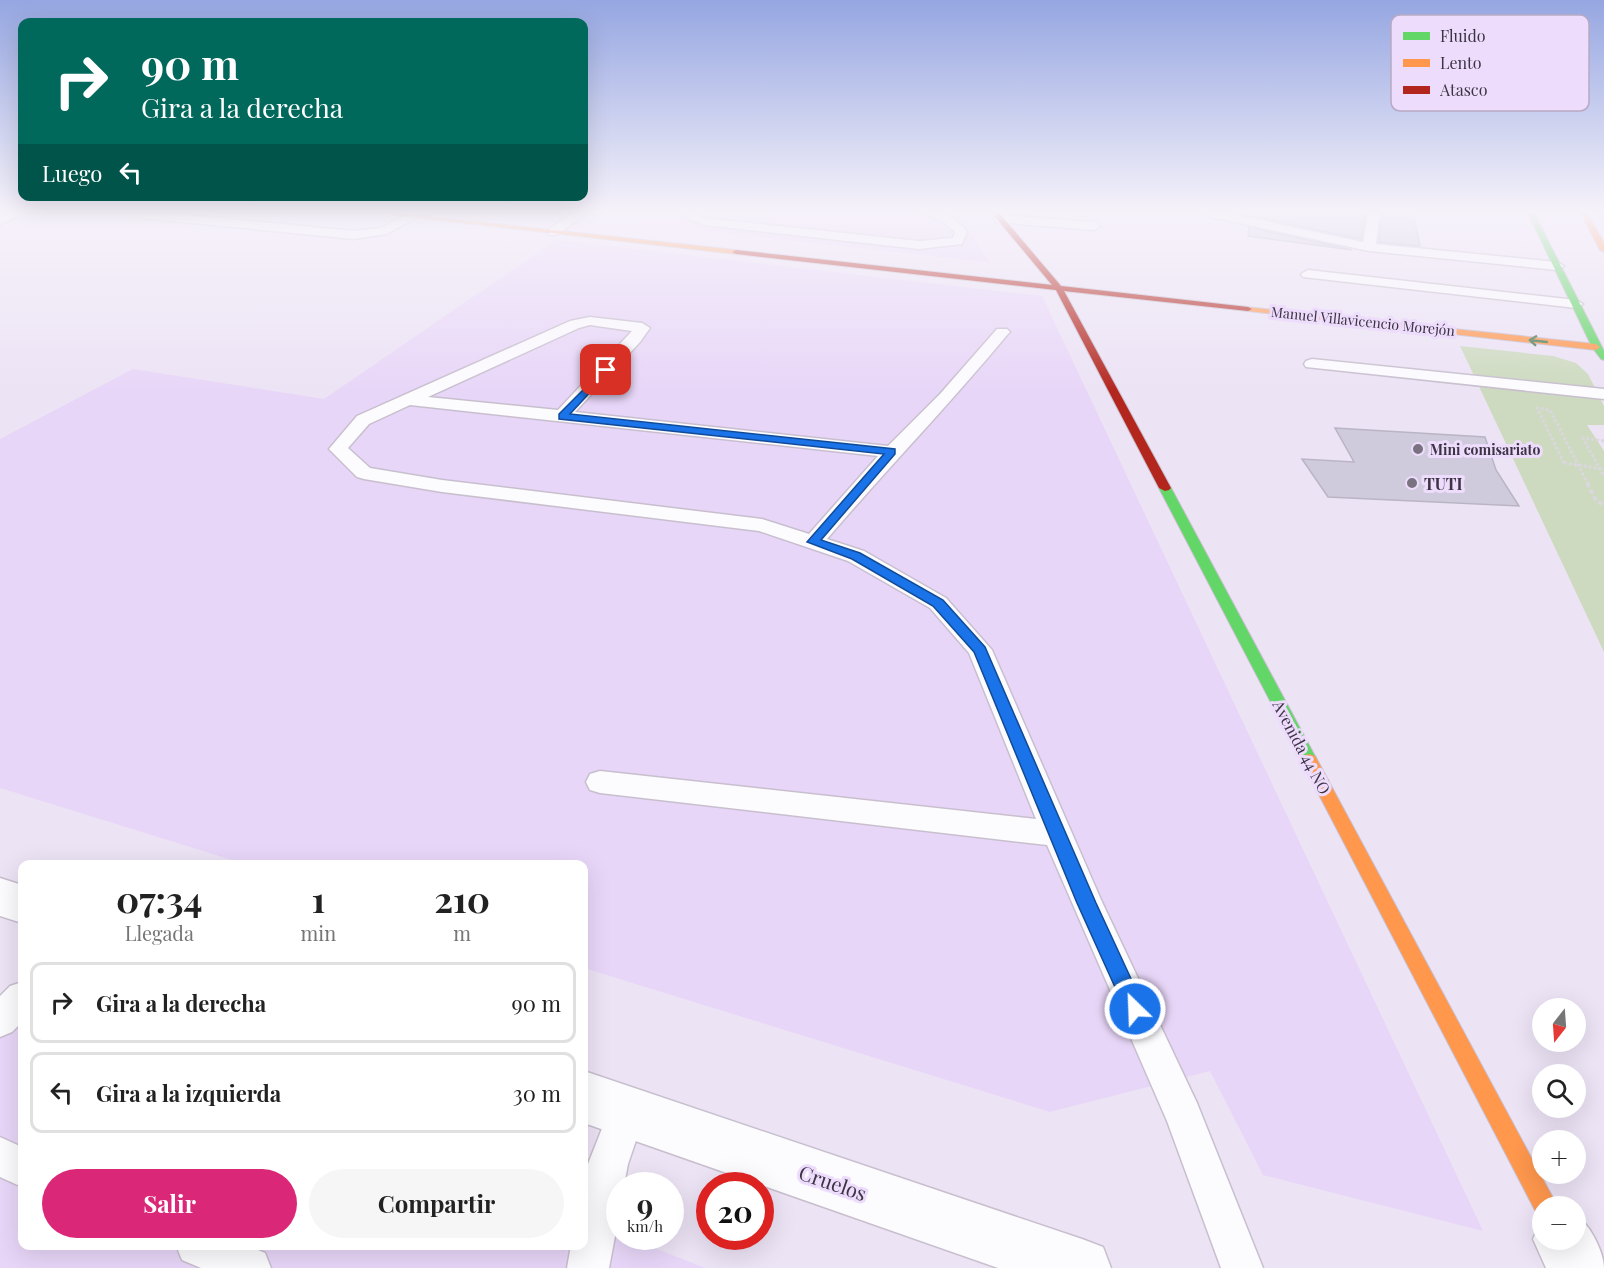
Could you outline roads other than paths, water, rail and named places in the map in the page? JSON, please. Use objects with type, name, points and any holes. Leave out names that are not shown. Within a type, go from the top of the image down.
[{"type":"main road","name":"Manuel Villavicencio Morejón","points":[[916,272],[1600,352]]},
{"type":"main road","name":"Avenida 44 NO","points":[[1045,272],[1059,288],[1540,1196]]},
{"type":"main road","points":[[1560,272],[1600,352]]},
{"type":"street","points":[[0,897],[18,903]]},
{"type":"street","name":"Cruelos","points":[[605,1104],[1082,1268]]},
{"type":"street","points":[[1568,1250],[1577,1268]]},
{"type":"lane","points":[[1308,273],[1576,304]]},
{"type":"lane","points":[[562,416],[635,339],[642,328],[583,321],[363,420],[338,449],[364,473],[442,486],[762,525],[856,556],[938,603],[980,650],[1058,834],[1184,1116],[1242,1268]]},
{"type":"lane","points":[[813,542],[892,452],[946,398],[1002,332]]},
{"type":"lane","points":[[1312,364],[1604,394]]},
{"type":"lane","points":[[408,399],[892,452]]},
{"type":"lane","points":[[600,782],[1058,834]]},
{"type":"lane","points":[[0,1020],[18,1002]]},
{"type":"lane","points":[[588,1268],[608,1164],[605,1104]]},
{"type":"lane","points":[[0,1157],[18,1165]]},
{"type":"lane","points":[[209,1250],[250,1268]]},
{"type":"place","name":"Mini comisariato","points":[[1418,449]]},
{"type":"place","name":"TUTI","points":[[1412,483]]}]
